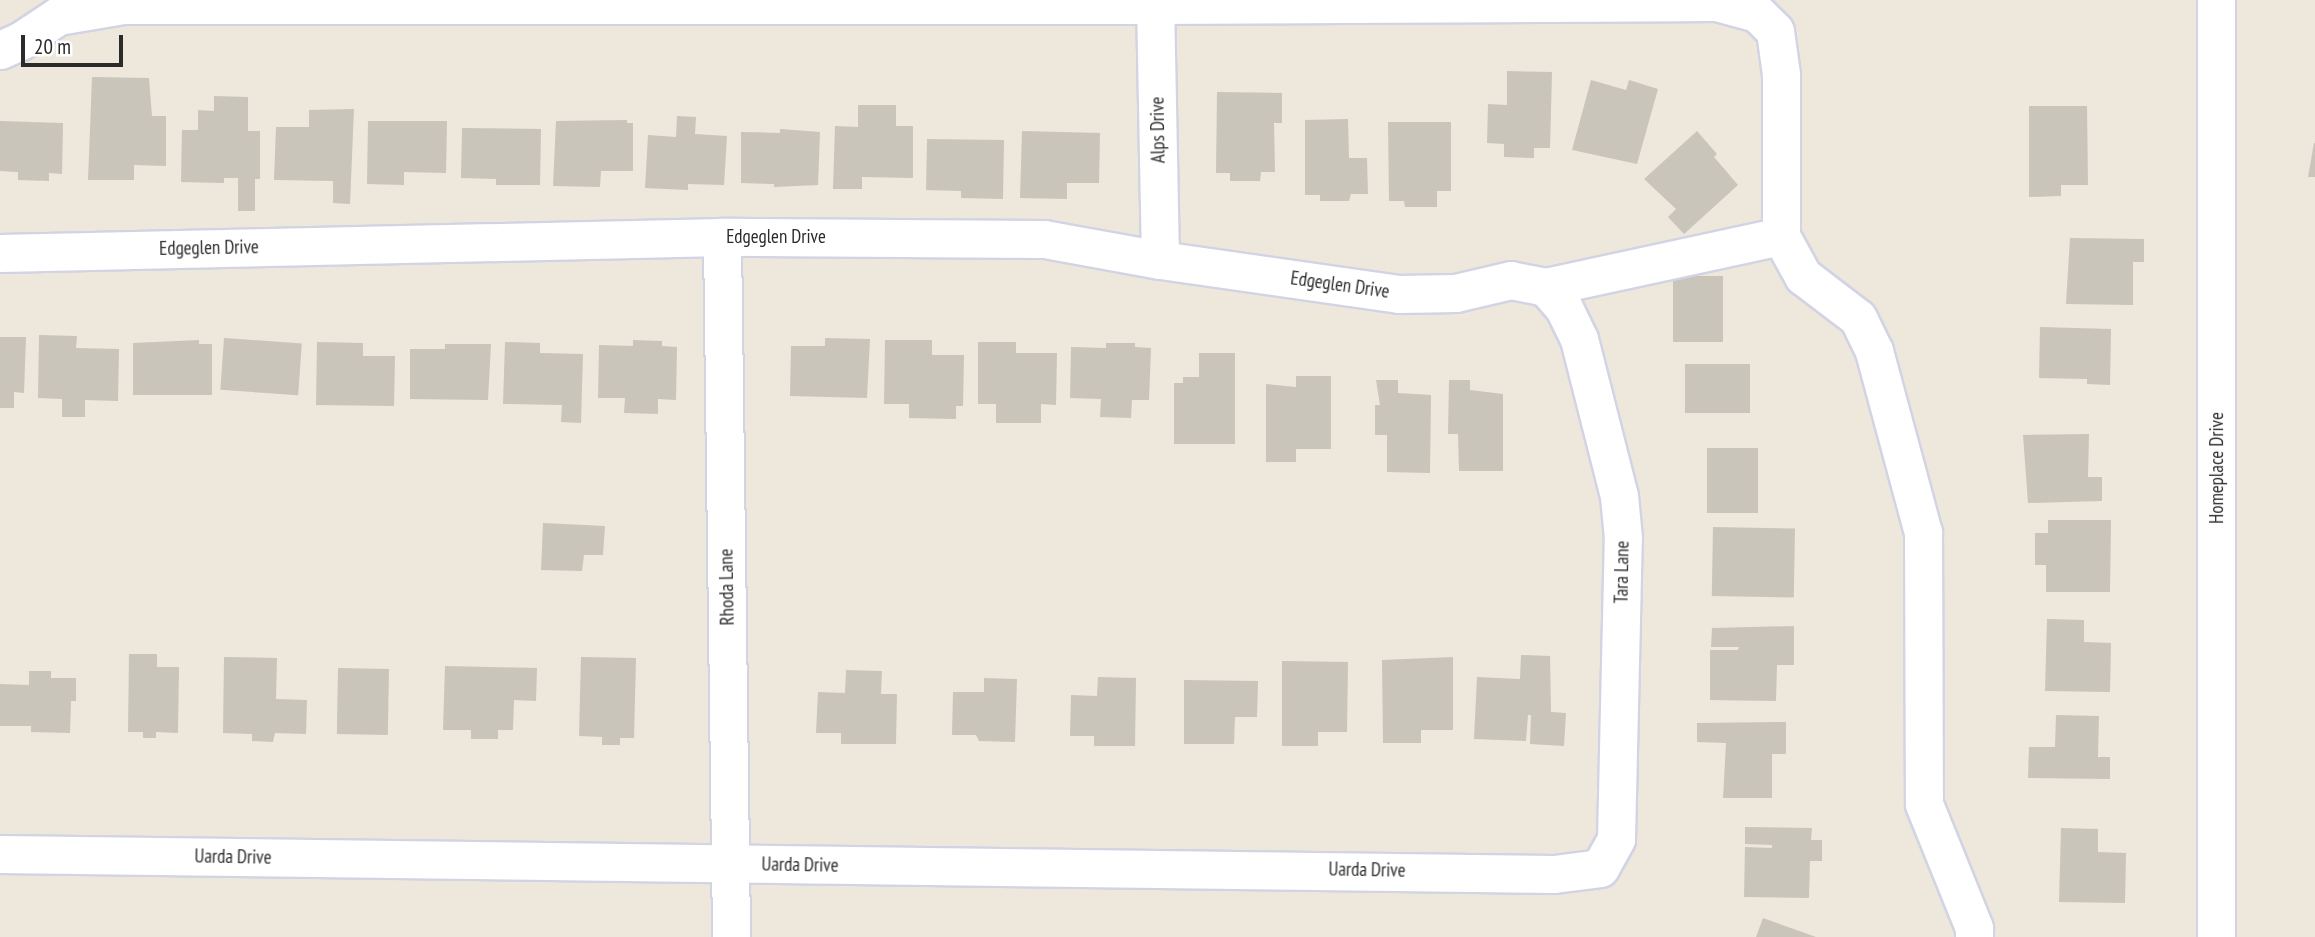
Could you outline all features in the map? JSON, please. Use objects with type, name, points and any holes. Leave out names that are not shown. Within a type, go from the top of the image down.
[{"type":"street","name":"Homeplace Drive","points":[[2216,0],[2216,937]]},
{"type":"street","points":[[0,50],[22,40],[58,16],[123,5],[1716,2],[1757,13],[1775,31],[1781,74],[1781,236],[1803,276],[1858,318],[1874,351],[1923,532],[1924,804],[1973,928],[1974,937]]},
{"type":"street","name":"Alps Drive","points":[[1156,3],[1160,260]]},
{"type":"street","points":[[1546,287],[1781,236]]},
{"type":"street","name":"Edgeglen Drive","points":[[0,253],[722,237],[1045,239],[1160,260],[1399,293],[1456,293],[1511,280],[1546,287]]},
{"type":"street","name":"Rhoda Lane","points":[[722,237],[730,937]]},
{"type":"street","name":"Tara Lane","points":[[1546,287],[1564,308],[1579,339],[1619,496],[1623,538],[1616,839],[1600,868]]},
{"type":"street","name":"Uarda Drive","points":[[0,854],[1554,874],[1600,868]]},
{"type":"building","points":[[1507,71],[1552,72],[1550,148],[1534,148],[1534,158],[1504,157],[1504,144],[1487,143],[1488,104],[1507,105]]},
{"type":"building","points":[[92,77],[149,78],[152,116],[166,116],[166,166],[134,165],[134,180],[88,180]]},
{"type":"building","points":[[1591,80],[1626,90],[1629,80],[1658,89],[1637,164],[1572,150]]},
{"type":"building","points":[[1217,92],[1282,93],[1282,123],[1274,123],[1275,172],[1261,172],[1260,181],[1230,181],[1230,173],[1216,173]]},
{"type":"building","points":[[214,96],[248,97],[248,131],[260,131],[260,179],[255,179],[255,211],[238,211],[238,178],[224,178],[224,183],[181,182],[182,130],[198,130],[198,110],[214,111]]},
{"type":"building","points":[[858,105],[896,105],[896,126],[913,126],[913,178],[862,177],[862,189],[833,189],[835,126],[858,127]]},
{"type":"building","points":[[2029,106],[2087,106],[2088,185],[2061,185],[2061,196],[2029,197]]},
{"type":"building","points":[[354,109],[350,204],[333,203],[333,181],[274,180],[276,127],[309,127],[309,110]]},
{"type":"building","points":[[677,116],[696,117],[695,134],[727,136],[724,185],[688,184],[688,190],[645,188],[648,135],[676,137]]},
{"type":"building","points":[[1348,119],[1349,158],[1367,158],[1368,194],[1351,194],[1349,201],[1320,201],[1320,195],[1305,195],[1305,120]]},
{"type":"building","points":[[627,120],[627,123],[633,123],[633,171],[601,171],[600,187],[553,186],[556,121]]},
{"type":"building","points":[[0,121],[63,123],[62,174],[49,173],[49,181],[18,180],[18,172],[0,171]]},
{"type":"building","points":[[368,121],[447,121],[446,173],[404,172],[404,185],[367,184]]},
{"type":"building","points":[[1388,122],[1451,122],[1451,191],[1437,191],[1437,207],[1405,207],[1404,201],[1389,201]]},
{"type":"building","points":[[462,128],[541,129],[540,185],[496,185],[496,179],[461,178]]},
{"type":"building","points":[[780,129],[820,132],[818,185],[774,187],[774,184],[741,183],[741,132],[780,133]]},
{"type":"building","points":[[1022,131],[1100,133],[1099,183],[1067,183],[1067,199],[1020,198]]},
{"type":"building","points":[[1697,131],[1717,154],[1714,157],[1738,185],[1684,234],[1668,217],[1676,209],[1644,179]]},
{"type":"building","points":[[927,139],[1004,140],[1003,199],[961,198],[961,191],[926,190]]},
{"type":"building","points":[[2314,143],[2315,177],[2308,177]]},
{"type":"building","points":[[2070,238],[2144,239],[2144,262],[2133,262],[2133,305],[2066,304]]},
{"type":"building","points":[[1673,276],[1723,276],[1723,342],[1673,342]]},
{"type":"building","points":[[2040,327],[2111,329],[2110,385],[2087,384],[2087,379],[2039,378]]},
{"type":"building","points":[[39,335],[77,336],[76,348],[119,349],[118,401],[85,400],[85,417],[62,417],[62,399],[38,398]]},
{"type":"building","points":[[0,337],[26,337],[24,393],[14,392],[14,408],[0,408]]},
{"type":"building","points":[[224,338],[302,343],[298,395],[220,390]]},
{"type":"building","points":[[825,338],[870,339],[867,398],[790,396],[791,346],[825,346]]},
{"type":"building","points":[[199,340],[199,344],[212,344],[212,395],[133,395],[133,343]]},
{"type":"building","points":[[633,340],[662,341],[662,346],[677,347],[676,400],[658,399],[658,414],[624,413],[625,398],[598,398],[599,345],[633,346]]},
{"type":"building","points":[[885,340],[932,340],[932,355],[964,355],[963,406],[956,406],[956,419],[909,418],[909,404],[884,404]]},
{"type":"building","points":[[317,342],[363,343],[363,356],[395,356],[394,406],[316,405]]},
{"type":"building","points":[[505,342],[540,343],[540,353],[583,354],[581,423],[561,422],[562,405],[503,404]]},
{"type":"building","points":[[978,342],[1016,342],[1016,353],[1057,353],[1056,405],[1041,404],[1041,423],[996,423],[996,404],[978,404]]},
{"type":"building","points":[[1106,343],[1135,343],[1135,347],[1151,348],[1149,400],[1132,400],[1131,418],[1100,417],[1101,399],[1070,398],[1071,347],[1106,348]]},
{"type":"building","points":[[445,344],[491,344],[488,400],[410,399],[410,349],[445,349]]},
{"type":"building","points":[[1199,353],[1235,353],[1235,444],[1174,444],[1174,383],[1183,383],[1183,377],[1199,377]]},
{"type":"building","points":[[1685,364],[1750,364],[1750,413],[1685,413]]},
{"type":"building","points":[[1296,376],[1331,376],[1331,449],[1296,449],[1296,462],[1266,462],[1266,384],[1296,387]]},
{"type":"building","points":[[1376,380],[1398,380],[1398,393],[1431,395],[1430,473],[1387,472],[1387,435],[1375,435],[1375,405],[1380,405]]},
{"type":"building","points":[[1449,380],[1470,380],[1470,390],[1503,394],[1503,471],[1459,471],[1458,434],[1448,434]]},
{"type":"building","points":[[2089,434],[2088,477],[2102,477],[2102,501],[2028,503],[2023,435]]},
{"type":"building","points":[[1707,448],[1758,448],[1758,513],[1707,513]]},
{"type":"building","points":[[2048,520],[2111,520],[2110,592],[2046,592],[2046,565],[2035,565],[2035,533],[2048,533]]},
{"type":"building","points":[[543,523],[605,526],[603,555],[584,555],[582,571],[541,570]]},
{"type":"building","points":[[1713,527],[1795,528],[1794,597],[1712,596]]},
{"type":"building","points":[[2047,619],[2084,620],[2084,642],[2111,643],[2110,692],[2045,691]]},
{"type":"building","points":[[1794,626],[1794,665],[1777,665],[1776,701],[1710,700],[1710,650],[1738,650],[1739,647],[1711,647],[1712,628]]},
{"type":"building","points":[[129,654],[157,654],[157,667],[179,667],[178,733],[156,732],[156,738],[143,738],[143,732],[128,732]]},
{"type":"building","points":[[1521,655],[1550,656],[1551,712],[1566,713],[1564,746],[1530,744],[1531,715],[1528,715],[1526,741],[1474,739],[1477,677],[1520,679]]},
{"type":"building","points":[[224,657],[277,658],[276,699],[307,700],[306,734],[275,733],[273,742],[252,741],[252,734],[223,733]]},
{"type":"building","points":[[581,657],[636,658],[634,738],[620,738],[620,745],[602,745],[602,737],[579,736]]},
{"type":"building","points":[[1453,657],[1453,730],[1421,730],[1421,743],[1383,743],[1382,660]]},
{"type":"building","points":[[1282,661],[1348,662],[1347,732],[1318,732],[1318,746],[1282,746]]},
{"type":"building","points":[[445,666],[537,668],[536,701],[514,700],[513,730],[498,730],[498,739],[471,739],[471,730],[443,730]]},
{"type":"building","points":[[338,668],[389,669],[388,735],[337,734]]},
{"type":"building","points":[[846,670],[882,671],[881,694],[897,694],[896,744],[841,744],[841,733],[816,733],[818,692],[845,693]]},
{"type":"building","points":[[29,671],[51,671],[51,678],[76,678],[76,701],[71,701],[70,733],[31,732],[31,726],[0,726],[0,684],[29,685]]},
{"type":"building","points":[[1098,677],[1136,678],[1135,746],[1094,746],[1094,736],[1070,736],[1071,695],[1097,696]]},
{"type":"building","points":[[984,678],[1017,679],[1015,742],[979,741],[976,735],[952,735],[953,692],[984,692]]},
{"type":"building","points":[[1184,680],[1258,681],[1257,717],[1235,717],[1234,744],[1184,744]]},
{"type":"building","points":[[2056,715],[2099,716],[2098,757],[2110,757],[2110,779],[2028,778],[2029,747],[2055,747]]},
{"type":"building","points":[[1786,722],[1786,754],[1772,754],[1772,798],[1723,798],[1726,743],[1697,742],[1697,723]]},
{"type":"building","points":[[1745,827],[1812,828],[1811,840],[1822,840],[1822,861],[1810,861],[1809,898],[1744,897],[1745,847],[1772,848],[1772,845],[1745,844]]},
{"type":"building","points":[[2061,828],[2098,829],[2098,852],[2126,853],[2125,903],[2059,902]]},
{"type":"building","points":[[1763,918],[1816,937],[1756,937]]}]
